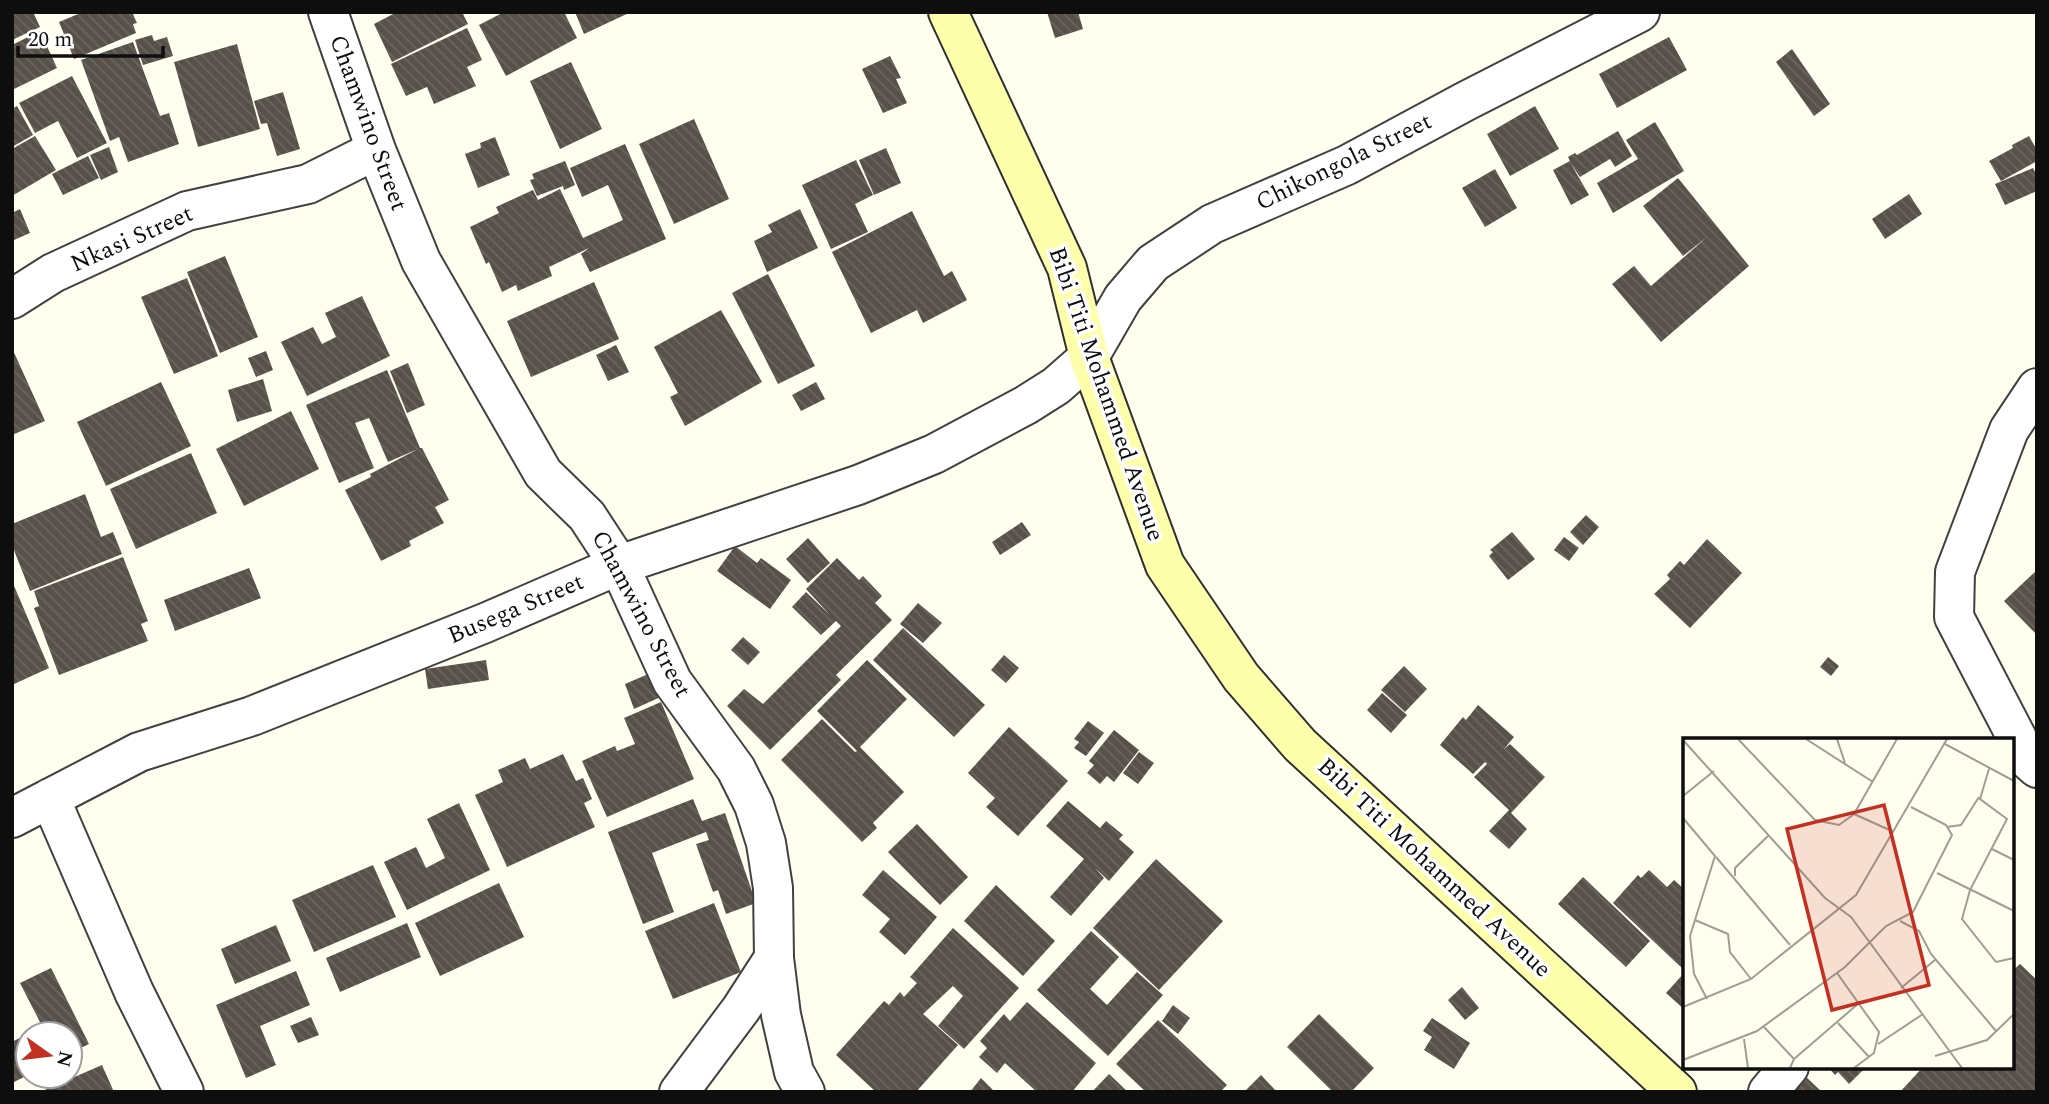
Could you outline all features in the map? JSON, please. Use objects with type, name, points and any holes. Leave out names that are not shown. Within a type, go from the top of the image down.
[{"type":"street","name":"Chamwino Street","points":[[328,12],[376,150],[421,261],[543,473],[587,516],[619,565],[672,681],[736,769],[754,805],[766,843],[773,888],[774,958],[783,1027],[794,1072],[805,1092]]},
{"type":"street","name":"Bibi Titi Mohammed Avenue","points":[[948,12],[1067,268],[1089,357],[1165,565],[1241,677],[1300,745],[1677,1092]]},
{"type":"street","name":"Chikongola Street","points":[[1089,357],[1122,298],[1153,263],[1212,224],[1347,165],[1640,12]]},
{"type":"street","name":"Nkasi Street","points":[[12,299],[53,273],[187,211],[308,184],[376,150]]},
{"type":"street","name":"Busega Street","points":[[12,818],[139,752],[252,716],[485,623],[619,565],[858,485],[934,453],[1026,405],[1056,386],[1089,357]]},
{"type":"street","points":[[2010,738],[1954,617],[1955,572],[2009,430],[2037,388]]},
{"type":"street","points":[[2014,746],[2026,772]]},
{"type":"street","points":[[50,798],[134,992],[184,1092]]},
{"type":"street","points":[[679,1092],[741,1009],[774,958]]},
{"type":"street","points":[[1768,1092],[1787,1069]]},
{"type":"building","points":[[12,12],[33,12],[40,27],[12,40]]},
{"type":"building","points":[[83,12],[132,12],[137,23],[133,24],[136,33],[74,59],[59,22]]},
{"type":"building","points":[[397,12],[462,12],[468,24],[392,62],[374,24]]},
{"type":"building","points":[[504,12],[564,12],[577,38],[506,76],[479,25]]},
{"type":"building","points":[[575,12],[631,12],[584,34]]},
{"type":"building","points":[[1047,12],[1078,12],[1083,29],[1055,38]]},
{"type":"building","points":[[467,28],[482,60],[467,67],[476,86],[434,104],[427,87],[406,96],[391,64]]},
{"type":"building","points":[[40,31],[57,68],[12,90],[12,45]]},
{"type":"building","points":[[152,35],[154,41],[167,37],[173,56],[143,65],[135,40]]},
{"type":"building","points":[[1669,37],[1687,70],[1617,108],[1599,74]]},
{"type":"building","points":[[133,42],[160,116],[169,113],[179,144],[128,162],[119,137],[110,141],[81,60]]},
{"type":"building","points":[[237,44],[260,129],[198,147],[174,62]]},
{"type":"building","points":[[1792,49],[1830,104],[1814,116],[1776,62]]},
{"type":"building","points":[[890,56],[901,78],[896,79],[907,103],[883,113],[862,69]]},
{"type":"building","points":[[571,62],[602,129],[560,149],[530,81]]},
{"type":"building","points":[[72,76],[107,143],[77,158],[58,121],[35,133],[19,103]]},
{"type":"building","points":[[283,92],[300,149],[277,156],[267,123],[261,124],[254,101]]},
{"type":"building","points":[[17,106],[33,135],[12,147],[12,109]]},
{"type":"building","points":[[1535,106],[1559,149],[1510,176],[1487,134]]},
{"type":"building","points":[[694,119],[729,199],[674,224],[639,144]]},
{"type":"building","points":[[1655,122],[1684,171],[1613,213],[1597,183],[1638,159],[1626,140]]},
{"type":"building","points":[[1618,131],[1632,156],[1615,167],[1610,159],[1580,177],[1571,164],[1589,195],[1571,205],[1553,170],[1570,161],[1568,157],[1575,153],[1577,155]]},
{"type":"building","points":[[35,136],[56,170],[12,196],[12,149]]},
{"type":"building","points":[[2029,136],[2037,150],[2037,161],[2001,181],[1989,161]]},
{"type":"building","points":[[495,137],[510,175],[478,188],[465,154],[481,148],[480,143]]},
{"type":"building","points":[[625,144],[666,239],[590,272],[581,254],[589,248],[549,267],[552,276],[518,291],[516,285],[502,292],[470,227],[499,213],[496,207],[533,190],[538,200],[560,189],[583,238],[623,220],[608,185],[582,197],[570,168]]},
{"type":"building","points":[[109,147],[118,172],[101,180],[90,155]]},
{"type":"building","points":[[886,148],[901,183],[874,195],[859,160]]},
{"type":"building","points":[[88,156],[99,178],[63,195],[52,174]]},
{"type":"building","points":[[856,160],[873,195],[855,204],[868,232],[831,249],[802,185]]},
{"type":"building","points":[[565,161],[575,185],[564,190],[563,186],[537,196],[530,180],[534,179],[532,174]]},
{"type":"building","points":[[2033,168],[2037,172],[2037,191],[2005,205],[1995,184]]},
{"type":"building","points":[[1495,169],[1517,208],[1485,227],[1462,188]]},
{"type":"building","points":[[1678,178],[1749,266],[1661,342],[1612,284],[1634,266],[1651,286],[1707,237],[1683,256],[1643,206]]},
{"type":"building","points":[[1909,194],[1922,214],[1885,239],[1872,219]]},
{"type":"building","points":[[20,209],[30,233],[14,240],[12,213]]},
{"type":"building","points":[[800,209],[818,248],[767,272],[754,241],[772,232],[768,225]]},
{"type":"building","points":[[912,211],[944,276],[952,271],[967,300],[923,323],[917,310],[871,333],[832,252]]},
{"type":"building","points":[[225,256],[258,337],[220,353],[187,272]]},
{"type":"building","points":[[768,274],[815,366],[778,384],[732,293]]},
{"type":"building","points":[[187,278],[218,356],[174,374],[141,297]]},
{"type":"building","points":[[594,282],[619,339],[531,377],[507,321]]},
{"type":"building","points":[[362,296],[390,356],[307,396],[281,342],[313,327],[322,344],[336,337],[325,313]]},
{"type":"building","points":[[721,310],[762,382],[685,426],[670,397],[678,393],[654,347]]},
{"type":"building","points":[[616,345],[629,372],[608,381],[596,355]]},
{"type":"building","points":[[12,348],[45,421],[12,435]]},
{"type":"building","points":[[266,351],[273,370],[256,377],[248,358]]},
{"type":"building","points":[[408,363],[425,405],[407,413],[390,371]]},
{"type":"building","points":[[387,370],[420,448],[449,500],[435,507],[444,523],[409,541],[411,546],[381,561],[345,490],[418,449],[388,462],[369,418],[355,423],[374,468],[339,483],[306,405]]},
{"type":"building","points":[[263,379],[272,411],[237,422],[228,390]]},
{"type":"building","points":[[161,382],[191,446],[106,486],[77,422]]},
{"type":"building","points":[[816,382],[825,399],[801,411],[792,395]]},
{"type":"building","points":[[291,411],[319,469],[244,506],[216,449]]},
{"type":"building","points":[[191,453],[217,513],[136,549],[110,489]]},
{"type":"building","points":[[85,494],[101,537],[113,532],[122,554],[30,591],[12,545],[12,524]]},
{"type":"building","points":[[1586,515],[1599,527],[1583,545],[1570,532]]},
{"type":"building","points":[[1022,522],[1031,535],[1000,555],[992,542]]},
{"type":"building","points":[[1512,532],[1535,559],[1508,580],[1489,556],[1493,552],[1490,550]]},
{"type":"building","points":[[1564,537],[1579,548],[1569,561],[1554,550]]},
{"type":"building","points":[[808,538],[830,563],[808,583],[786,559]]},
{"type":"building","points":[[1707,539],[1742,573],[1690,628],[1654,594],[1670,579],[1667,575],[1680,561],[1684,565]]},
{"type":"building","points":[[735,546],[757,563],[761,558],[791,580],[770,609],[717,571]]},
{"type":"building","points":[[123,557],[148,621],[141,624],[148,641],[59,675],[34,608],[39,606],[34,591]]},
{"type":"building","points":[[837,558],[859,580],[863,576],[882,596],[875,603],[892,620],[836,675],[841,680],[770,750],[727,706],[744,689],[763,704],[841,626],[836,621],[821,635],[792,607],[806,592],[830,615],[806,589]]},
{"type":"building","points":[[249,568],[261,598],[175,631],[164,600]]},
{"type":"building","points":[[2037,570],[2037,635],[2004,601]]},
{"type":"building","points":[[12,581],[49,668],[12,685]]},
{"type":"building","points":[[918,603],[942,623],[923,643],[900,624]]},
{"type":"building","points":[[903,628],[985,705],[954,737],[873,660]]},
{"type":"building","points":[[743,637],[760,652],[748,665],[731,650]]},
{"type":"building","points":[[1004,655],[1019,668],[1006,683],[991,670]]},
{"type":"building","points":[[1828,657],[1839,666],[1831,676],[1820,667]]},
{"type":"building","points":[[486,660],[489,680],[428,689],[425,669]]},
{"type":"building","points":[[867,660],[907,699],[860,747],[904,792],[873,823],[877,828],[862,842],[781,760],[822,719],[857,751],[817,711]]},
{"type":"building","points":[[1404,666],[1427,689],[1405,712],[1381,690]]},
{"type":"building","points":[[653,672],[663,696],[634,709],[625,684]]},
{"type":"building","points":[[1382,693],[1407,715],[1391,733],[1367,710]]},
{"type":"building","points":[[661,702],[694,779],[607,817],[582,761],[615,746],[617,751],[635,744],[624,718]]},
{"type":"building","points":[[1478,705],[1514,737],[1504,749],[1510,744],[1545,777],[1511,813],[1527,829],[1509,849],[1489,831],[1509,810],[1474,777],[1487,764],[1485,762],[1473,774],[1440,745],[1463,717],[1466,720]]},
{"type":"building","points":[[1088,721],[1104,733],[1086,756],[1074,748],[1079,742],[1074,739]]},
{"type":"building","points":[[1009,727],[1068,781],[1018,836],[986,807],[995,798],[968,773]]},
{"type":"building","points":[[1114,730],[1139,750],[1114,782],[1107,776],[1100,784],[1087,773],[1094,765],[1089,761]]},
{"type":"building","points":[[1139,752],[1154,763],[1138,784],[1123,773]]},
{"type":"building","points":[[563,754],[576,781],[583,778],[592,799],[584,803],[595,827],[507,867],[475,795],[503,782],[498,770],[525,758],[530,769]]},
{"type":"building","points":[[693,799],[702,821],[725,813],[756,903],[726,914],[718,890],[713,892],[696,844],[709,840],[706,832],[652,853],[674,912],[643,924],[608,832]]},
{"type":"building","points":[[1068,801],[1100,828],[1106,821],[1123,835],[1119,839],[1134,852],[1109,881],[1095,868],[1104,878],[1071,916],[1050,897],[1084,859],[1046,826]]},
{"type":"building","points":[[459,803],[490,870],[407,910],[384,862],[416,847],[426,868],[445,858],[427,819]]},
{"type":"building","points":[[917,824],[968,877],[940,905],[888,852]]},
{"type":"building","points":[[1156,859],[1223,921],[1159,990],[1093,928]]},
{"type":"building","points":[[373,865],[396,917],[314,952],[292,900]]},
{"type":"building","points":[[883,870],[937,917],[905,955],[879,932],[890,919],[862,895]]},
{"type":"building","points":[[1649,870],[1667,887],[1674,880],[1683,888],[1683,969],[1613,903],[1638,875],[1641,878]]},
{"type":"building","points":[[1583,877],[1650,941],[1626,967],[1558,904]]},
{"type":"building","points":[[499,883],[524,937],[440,976],[415,923]]},
{"type":"building","points":[[996,885],[1055,941],[1023,976],[964,921]]},
{"type":"building","points":[[714,903],[741,972],[673,999],[645,931]]},
{"type":"building","points":[[407,923],[421,957],[340,992],[326,958]]},
{"type":"building","points":[[276,925],[291,961],[235,984],[221,949]]},
{"type":"building","points":[[953,928],[1019,988],[964,1049],[938,1026],[963,996],[953,986],[923,1014],[958,1045],[916,1092],[876,1092],[836,1055],[884,1001],[889,1005],[900,992],[904,997],[917,983],[910,977]]},
{"type":"building","points":[[1091,931],[1119,957],[1090,989],[1107,1005],[1137,972],[1163,995],[1108,1056],[1037,990]]},
{"type":"building","points":[[2020,964],[2037,980],[2037,1092],[1900,1092],[1921,1069],[2014,1069],[2014,969]]},
{"type":"building","points":[[51,968],[77,1020],[39,1020],[20,983]]},
{"type":"building","points":[[296,971],[310,1005],[260,1026],[276,1065],[246,1078],[216,1005]]},
{"type":"building","points":[[1683,974],[1683,1008],[1666,993]]},
{"type":"building","points":[[1462,987],[1479,1008],[1465,1020],[1448,1000]]},
{"type":"building","points":[[1027,1002],[1096,1063],[1072,1092],[1037,1092],[1005,1063],[997,1073],[979,1057],[987,1048],[980,1041],[1004,1014],[1010,1021]]},
{"type":"building","points":[[1173,1005],[1190,1018],[1178,1034],[1162,1021]]},
{"type":"building","points":[[1319,1014],[1374,1068],[1351,1092],[1333,1092],[1287,1047]]},
{"type":"building","points":[[311,1017],[319,1035],[298,1043],[290,1026]]},
{"type":"building","points":[[1432,1018],[1470,1043],[1454,1069],[1424,1050],[1432,1037],[1423,1031]]},
{"type":"building","points":[[1158,1020],[1227,1085],[1220,1092],[1146,1092],[1116,1064]]},
{"type":"building","points":[[84,1034],[89,1044],[84,1046]]},
{"type":"building","points":[[14,1041],[12,1083],[12,1042]]},
{"type":"building","points":[[102,1065],[114,1092],[40,1092],[84,1090],[84,1073]]},
{"type":"building","points":[[1830,1069],[1864,1069],[1849,1084],[1838,1072],[1835,1075]]},
{"type":"building","points":[[1109,1074],[1128,1092],[1092,1092]]},
{"type":"building","points":[[1261,1075],[1277,1092],[1244,1092]]},
{"type":"building","points":[[1804,1075],[1822,1092],[1788,1092]]},
{"type":"building","points":[[981,1078],[993,1090],[970,1092]]}]
